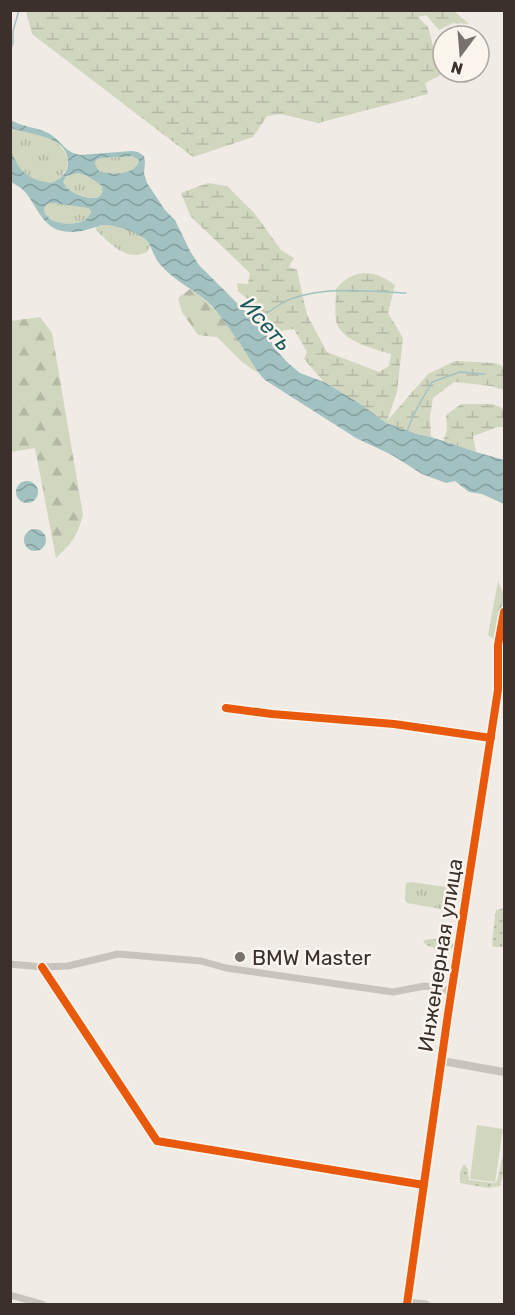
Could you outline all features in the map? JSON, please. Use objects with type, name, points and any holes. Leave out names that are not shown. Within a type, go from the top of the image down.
[{"type":"street","name":"Инженерная улица","points":[[407,1303],[452,991],[491,738],[501,690],[498,645],[504,612]]},
{"type":"street","points":[[226,708],[394,724],[491,738]]},
{"type":"street","points":[[10,964],[42,967],[68,966],[118,954],[201,962],[226,968],[393,992],[425,986],[452,991]]},
{"type":"street","points":[[42,967],[157,1141],[424,1185]]},
{"type":"street","points":[[442,1061],[504,1072]]},
{"type":"street","points":[[10,1295],[42,1305]]},
{"type":"street","points":[[407,1303],[426,1305]]},
{"type":"green space","points":[[26,11],[454,11],[469,24],[434,24],[426,15],[418,17],[428,27],[431,38],[431,80],[425,83],[428,94],[318,123],[281,114],[267,116],[253,137],[193,157],[32,34]]},
{"type":"green space","points":[[10,127],[44,136],[63,149],[68,161],[60,179],[45,183],[32,178],[20,169],[11,150]]},
{"type":"green space","points":[[132,156],[139,160],[139,164],[136,168],[126,172],[99,171],[95,164],[96,160],[100,159]]},
{"type":"green space","points":[[78,173],[102,186],[98,197],[86,198],[68,189],[64,182],[66,176]]},
{"type":"green space","points":[[208,183],[227,186],[255,214],[281,250],[294,258],[289,267],[297,270],[307,315],[327,352],[379,372],[389,366],[391,354],[360,344],[346,336],[341,330],[336,316],[336,289],[350,277],[364,273],[379,276],[395,285],[388,313],[403,338],[397,392],[387,421],[428,374],[455,361],[496,363],[504,367],[504,390],[491,386],[454,382],[433,398],[430,416],[431,437],[386,423],[324,382],[304,359],[307,352],[294,329],[279,331],[257,310],[261,305],[254,305],[238,291],[237,283],[248,284],[250,273],[191,217],[181,193]]},
{"type":"green space","points":[[47,204],[88,208],[91,211],[89,216],[81,222],[57,222],[45,214],[44,208]]},
{"type":"green space","points":[[114,226],[142,236],[150,246],[147,252],[133,255],[120,251],[98,232],[96,227]]},
{"type":"green space","points":[[190,289],[220,316],[258,373],[242,362],[217,337],[198,335],[182,312],[178,298]]},
{"type":"green space","points":[[40,317],[52,333],[83,515],[73,539],[56,558],[35,448],[11,452],[11,321]]},
{"type":"green space","points":[[461,404],[493,404],[504,409],[504,427],[473,436],[476,452],[443,442],[447,430],[446,415]]},
{"type":"green space","points":[[498,581],[504,595],[494,639],[488,635]]},
{"type":"green space","points":[[406,883],[446,887],[454,895],[453,902],[441,909],[407,903],[405,900]]},
{"type":"green space","points":[[504,908],[504,947],[493,947],[496,910]]},
{"type":"green space","points":[[451,939],[454,947],[449,953],[426,945],[423,941]]},
{"type":"green space","points":[[477,1125],[503,1129],[495,1182],[470,1179]]},
{"type":"green space","points":[[504,1151],[504,1172],[500,1186],[488,1188],[460,1183],[460,1172],[464,1164],[468,1169],[469,1180],[494,1183],[497,1181]]},
{"type":"water","points":[[11,120],[43,131],[66,149],[80,155],[132,151],[144,156],[144,173],[147,183],[165,210],[175,220],[199,265],[255,321],[288,363],[300,373],[324,382],[359,403],[386,423],[504,460],[504,504],[482,494],[469,492],[455,481],[446,483],[422,474],[392,455],[356,438],[265,380],[212,306],[165,269],[157,260],[147,241],[141,236],[107,225],[72,232],[55,229],[49,225],[27,194],[11,182],[11,149],[20,169],[36,180],[51,183],[65,173],[68,166],[66,153],[55,141],[11,128]],"holes":[[[132,156],[139,160],[138,164],[126,172],[99,171],[95,164],[96,160],[100,159]],[[78,173],[87,176],[102,186],[102,193],[99,197],[93,198],[80,196],[65,185],[63,181],[66,176]],[[47,204],[88,208],[91,211],[89,216],[81,222],[63,223],[51,220],[45,214],[44,208]]]},
{"type":"water","points":[[27,481],[35,484],[38,492],[35,500],[27,503],[19,500],[16,492],[19,484]]},
{"type":"water","points":[[35,529],[43,532],[46,540],[43,548],[35,551],[27,548],[24,540],[27,532]]},
{"type":"waterway","points":[[10,51],[19,10]]},
{"type":"waterway","name":"Исеть","points":[[255,321],[282,303],[296,297],[327,291],[406,293]]},
{"type":"waterway","points":[[407,431],[432,382],[460,372],[485,374]]},
{"type":"cycle path","points":[[407,1304],[448,1014],[498,690],[498,645],[504,612]]},
{"type":"cycle path","points":[[226,708],[394,724],[491,738]]},
{"type":"cycle path","points":[[42,967],[157,1141],[424,1185]]},
{"type":"place","name":"BMW Master","points":[[240,957]]}]
